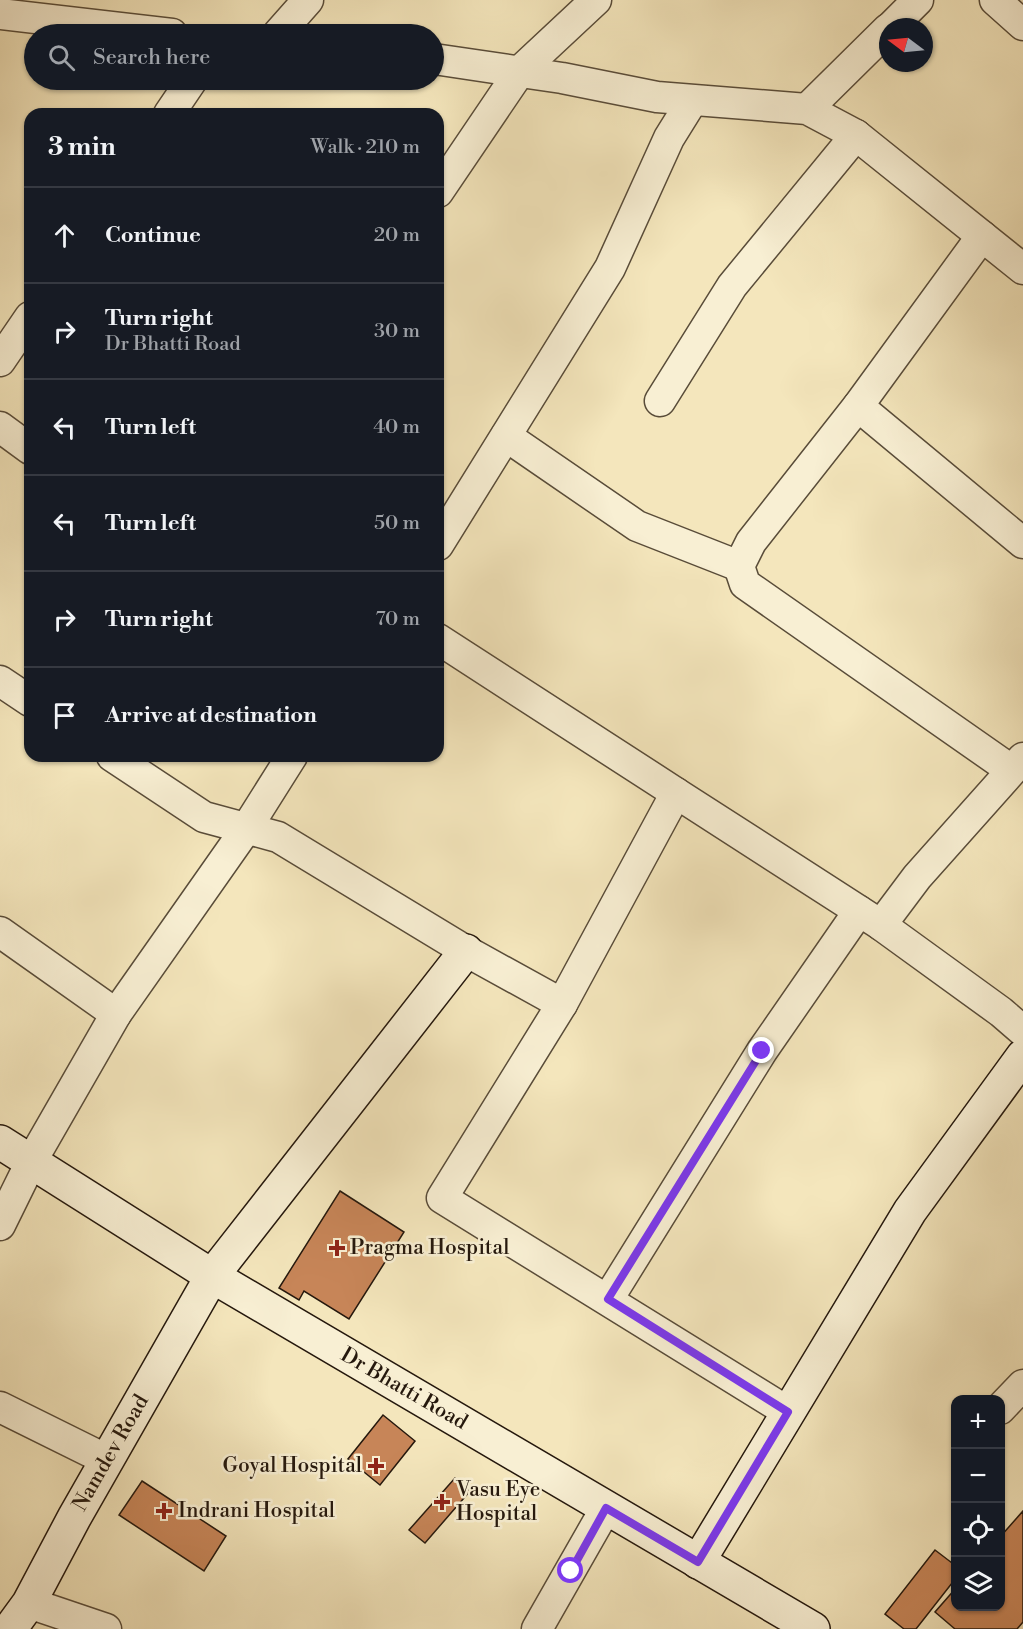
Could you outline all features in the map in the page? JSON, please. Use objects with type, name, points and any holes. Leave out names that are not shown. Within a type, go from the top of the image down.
[{"type":"street","points":[[287,24],[308,0]]},
{"type":"street","points":[[444,183],[520,71],[596,0]]},
{"type":"street","points":[[899,18],[918,0]]},
{"type":"street","points":[[995,0],[1023,25]]},
{"type":"street","points":[[0,14],[86,24]]},
{"type":"street","points":[[807,109],[879,38]]},
{"type":"street","points":[[444,60],[520,71],[657,97],[807,109],[856,135],[1023,269]]},
{"type":"street","points":[[173,108],[185,90]]},
{"type":"street","points":[[444,535],[610,268],[669,138],[692,101]]},
{"type":"street","points":[[660,401],[732,286],[856,135]]},
{"type":"street","points":[[608,1299],[762,1051],[870,918],[917,877],[1017,764],[744,585],[739,566],[751,542],[858,406],[982,236]]},
{"type":"street","points":[[0,361],[24,326]]},
{"type":"street","points":[[858,406],[1023,543]]},
{"type":"street","points":[[0,427],[24,445]]},
{"type":"street","points":[[506,436],[637,526],[739,566]]},
{"type":"street","points":[[444,643],[870,918],[1001,1012],[1023,1031]]},
{"type":"street","points":[[0,681],[24,697]]},
{"type":"street","points":[[121,762],[204,818],[278,837],[466,951],[562,1004]]},
{"type":"street","points":[[0,1225],[31,1162],[116,1014],[246,829],[288,762]]},
{"type":"street","points":[[676,793],[562,1004],[442,1198],[788,1412]]},
{"type":"street","points":[[0,932],[116,1014]]},
{"type":"street","name":"Namdev Road","points":[[10,1629],[29,1603],[212,1276],[466,951]]},
{"type":"street","points":[[698,1562],[910,1211],[1023,1056]]},
{"type":"street","name":"Dr Bhatti Road","points":[[0,1142],[212,1276],[698,1562],[798,1625]]},
{"type":"street","points":[[1005,1404],[1023,1385]]},
{"type":"street","points":[[0,1407],[107,1460]]},
{"type":"street","points":[[537,1629],[606,1508]]},
{"type":"street","points":[[29,1603],[106,1629]]},
{"type":"building","points":[[340,1191],[404,1232],[349,1319],[304,1291],[299,1300],[279,1288]]},
{"type":"building","points":[[383,1415],[415,1441],[380,1485],[348,1459]]},
{"type":"building","points":[[455,1478],[470,1491],[425,1543],[409,1530]]},
{"type":"building","points":[[142,1481],[226,1536],[204,1571],[119,1515]]},
{"type":"building","points":[[1023,1511],[1023,1622],[1017,1629],[955,1629],[935,1612],[951,1594],[951,1611],[1005,1611],[1005,1531]]},
{"type":"building","points":[[935,1550],[951,1562],[951,1584],[916,1629],[904,1629],[885,1614]]},
{"type":"place","name":"Pragma Hospital","points":[[337,1248]]},
{"type":"place","name":"Goyal Hospital","points":[[376,1466]]},
{"type":"place","name":"Vasu Eye Hospital","points":[[442,1502]]},
{"type":"place","name":"Indrani Hospital","points":[[164,1511]]},
{"type":"route","points":[[571,1571],[606,1508],[698,1562],[788,1412],[608,1299],[762,1051]]}]
